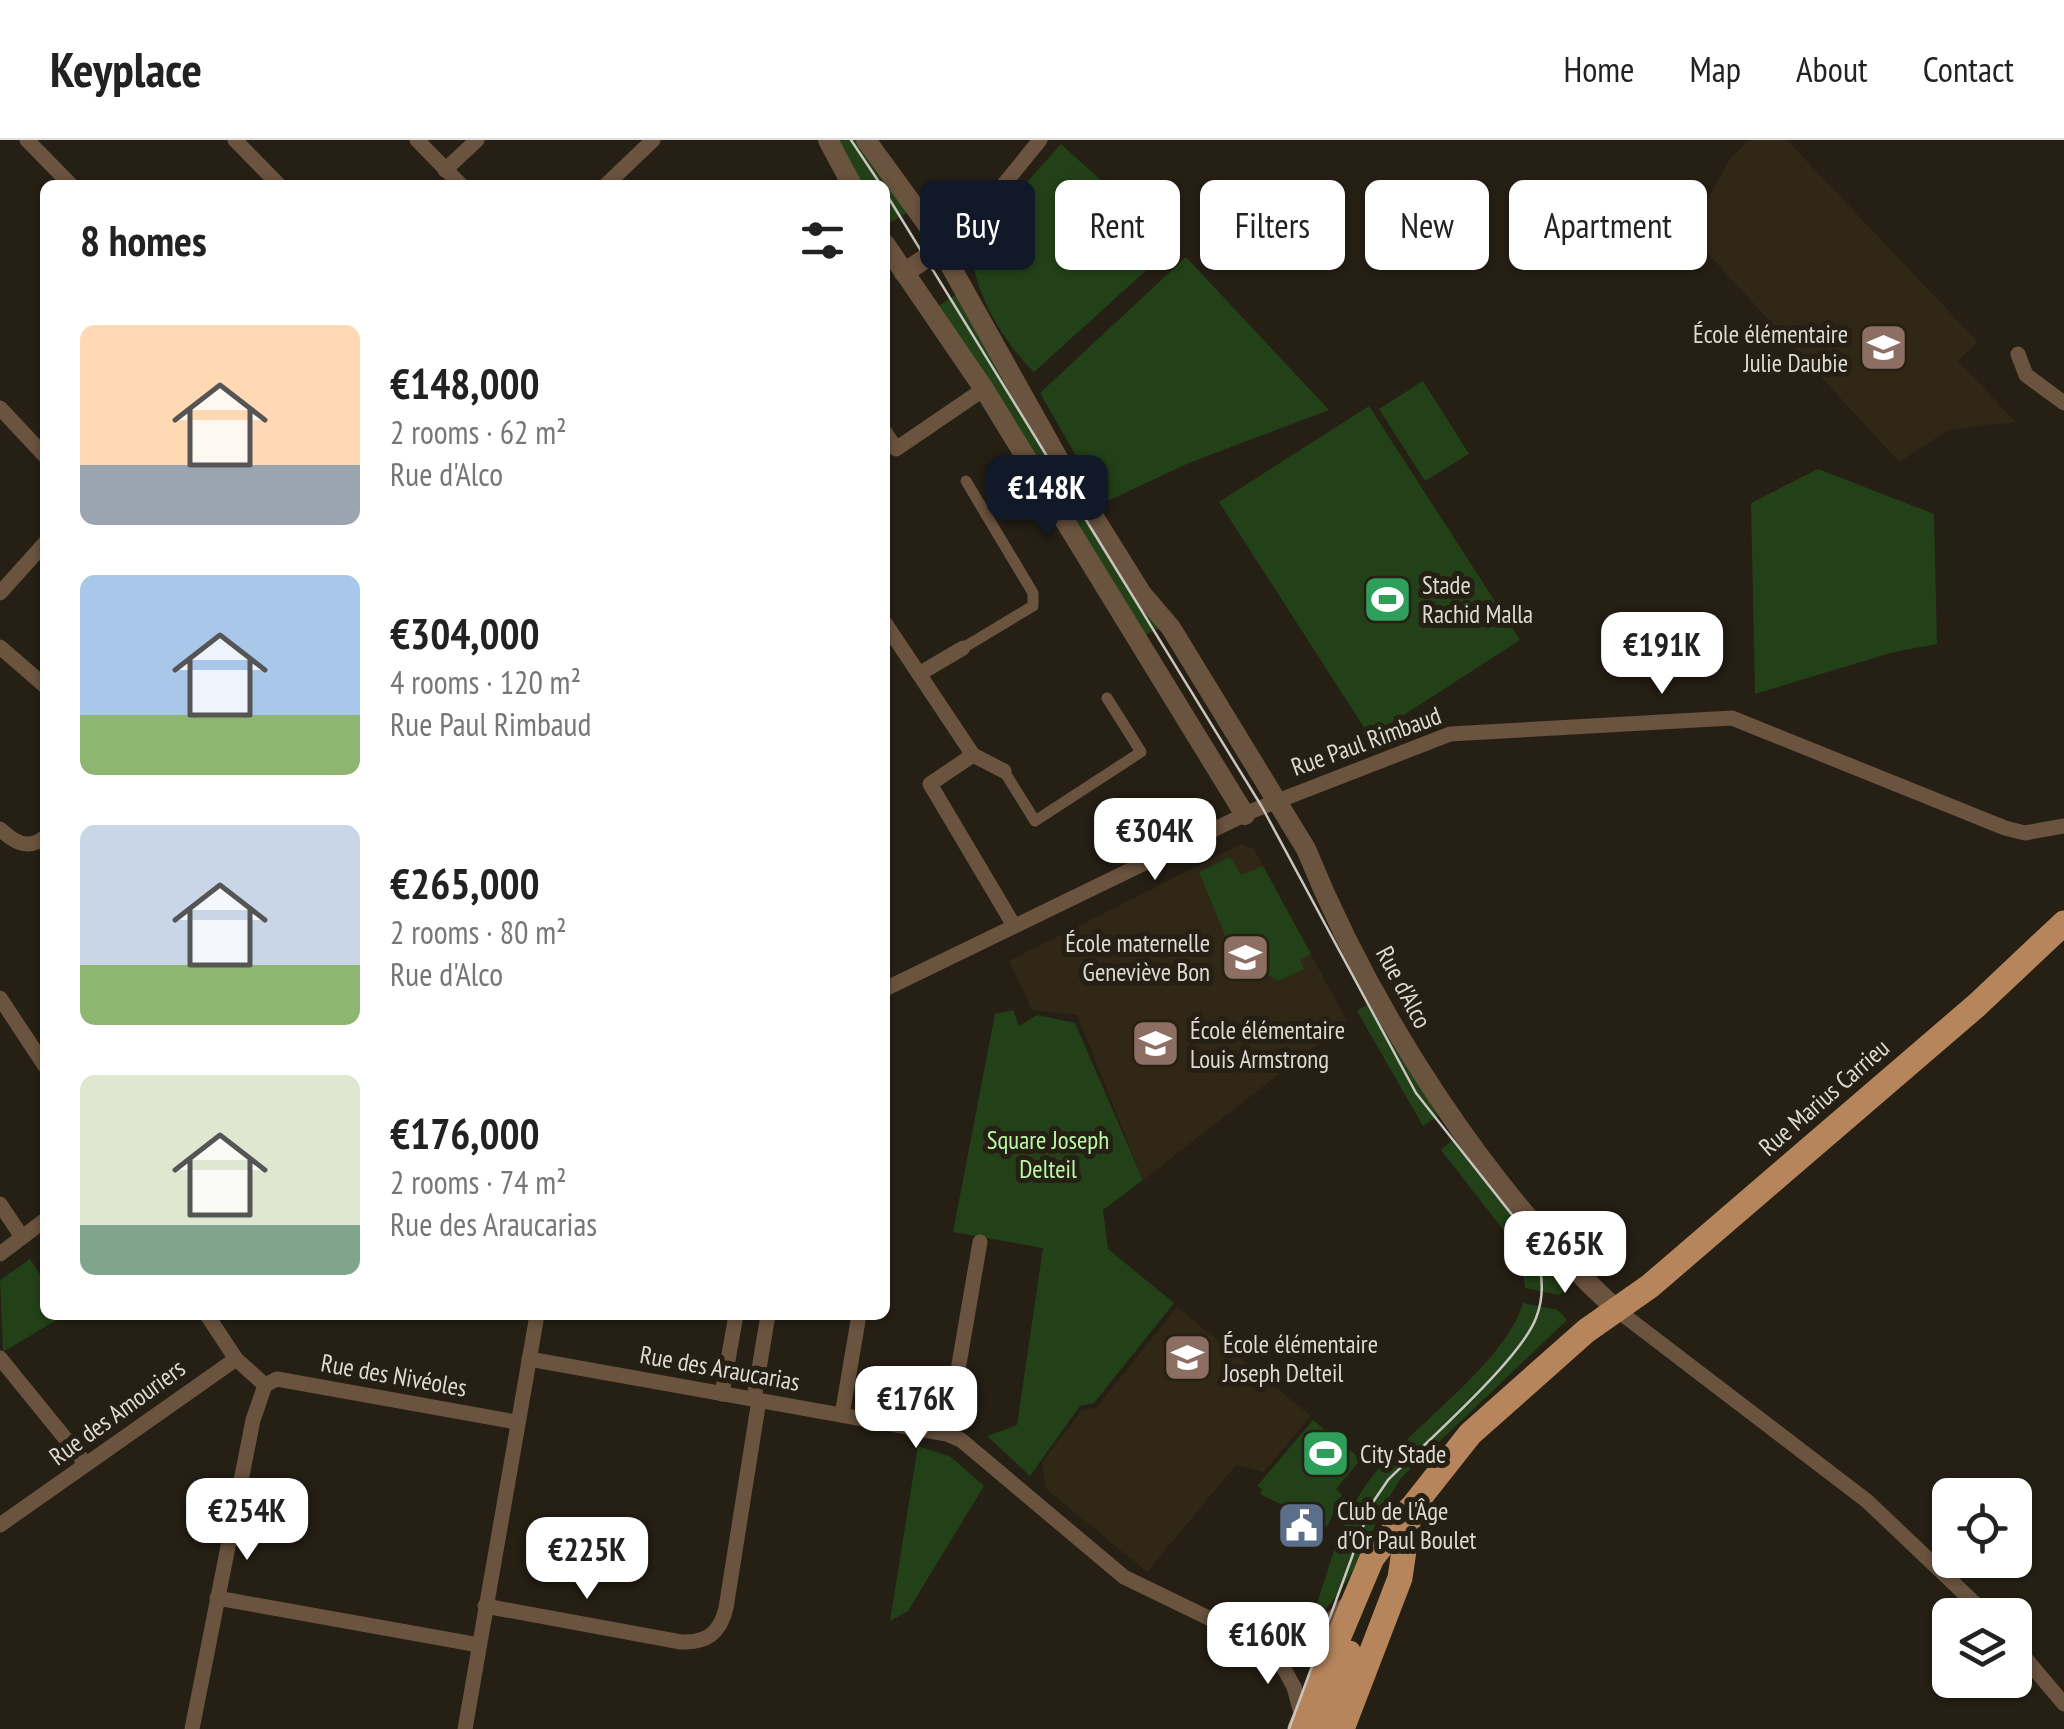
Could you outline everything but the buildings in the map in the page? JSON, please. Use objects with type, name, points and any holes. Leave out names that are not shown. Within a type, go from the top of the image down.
[{"type":"main road","name":"Rue Marius Carrieu","points":[[1308,1726],[1368,1587],[1394,1543],[1410,1504],[1470,1434],[1563,1350],[1617,1310],[1956,1023],[2064,923]]},
{"type":"main road","points":[[1342,1729],[1400,1578],[1394,1543]]},
{"type":"street","points":[[27,140],[66,180]]},
{"type":"street","points":[[235,140],[273,180]]},
{"type":"street","points":[[417,140],[455,180]]},
{"type":"street","points":[[446,170],[477,140]]},
{"type":"street","points":[[611,180],[653,140]]},
{"type":"street","points":[[828,140],[849,180]]},
{"type":"street","name":"Rue d'Alco","points":[[866,140],[920,218]]},
{"type":"street","points":[[1007,180],[1040,140]]},
{"type":"street","points":[[890,252],[984,388],[1244,815]]},
{"type":"street","points":[[904,273],[920,262]]},
{"type":"street","name":"Rue d'Alco","points":[[953,270],[1064,469],[1142,594],[1171,628],[1277,800],[1419,1068],[1446,1110],[1581,1276],[1617,1310],[1867,1501],[1969,1598]]},
{"type":"street","points":[[2018,354],[2026,375],[2064,402]]},
{"type":"street","points":[[890,439],[896,448],[984,388]]},
{"type":"street","points":[[0,408],[40,451]]},
{"type":"street","points":[[919,674],[1033,606],[1032,593],[966,480]]},
{"type":"street","points":[[0,593],[40,548]]},
{"type":"street","points":[[890,630],[973,755],[1004,772],[1035,821],[1141,752],[1107,698]]},
{"type":"street","points":[[1,652],[40,682]]},
{"type":"street","name":"Rue Paul Rimbaud","points":[[890,986],[1277,800],[1450,734],[1721,717],[2006,828],[2026,833],[2064,826]]},
{"type":"street","points":[[973,755],[930,784],[1013,924]]},
{"type":"street","points":[[0,829],[20,844],[40,841]]},
{"type":"street","points":[[0,998],[40,1058]]},
{"type":"street","points":[[0,1204],[22,1237]]},
{"type":"street","points":[[0,1254],[40,1224]]},
{"type":"street","points":[[947,1434],[980,1242]]},
{"type":"street","points":[[192,1729],[253,1420],[265,1385],[236,1359],[210,1320]]},
{"type":"street","points":[[465,1729],[536,1320]]},
{"type":"street","points":[[722,1394],[735,1320]]},
{"type":"street","points":[[485,1606],[681,1642],[698,1643],[722,1624],[767,1320]]},
{"type":"street","points":[[842,1415],[858,1320]]},
{"type":"street","points":[[0,1358],[86,1464]]},
{"type":"street","name":"Rue des Amouriers","points":[[0,1525],[236,1359]]},
{"type":"street","name":"Rue des Araucarias","points":[[529,1359],[947,1434],[961,1440],[1124,1577],[1256,1642],[1283,1667],[1308,1726]]},
{"type":"street","name":"Rue des Nivéoles","points":[[265,1385],[277,1379],[516,1422]]},
{"type":"street","points":[[1256,1642],[1294,1642],[1311,1636],[1368,1587]]},
{"type":"street","points":[[218,1598],[479,1645]]},
{"type":"street","points":[[2032,1666],[2064,1704]]},
{"type":"shaded area","points":[[1750,140],[1787,140],[1978,342],[1958,361],[2016,422],[1949,430],[1899,462],[1707,253],[1707,200],[1731,157]]},
{"type":"shaded area","points":[[1241,844],[1254,849],[1347,1021],[1143,1180],[1077,1015],[1032,1010],[1009,961]]},
{"type":"shaded area","points":[[1177,1307],[1311,1416],[1264,1472],[1236,1465],[1147,1572],[1045,1488],[1042,1462],[1082,1410],[1096,1408]]},
{"type":"green space","points":[[834,140],[856,140],[885,180],[857,180]]},
{"type":"green space","points":[[1061,144],[1101,180],[1055,180],[1055,270],[1147,270],[1034,372],[991,314],[975,270],[1035,270],[1035,180],[1029,180]]},
{"type":"green space","points":[[890,187],[908,212],[890,223]]},
{"type":"green space","points":[[1186,257],[1329,410],[1189,463],[1103,503],[1040,393],[1172,270],[1180,270],[1180,263]]},
{"type":"green space","points":[[958,293],[979,337],[1140,601],[1163,626],[1141,637],[934,309]]},
{"type":"green space","points":[[1423,381],[1469,454],[1425,481],[1379,409]]},
{"type":"green space","name":"Stade Rachid Malla","points":[[1369,406],[1520,640],[1370,737],[1219,502]]},
{"type":"green space","points":[[1818,469],[1934,514],[1937,644],[1894,652],[1755,694],[1751,503]]},
{"type":"green space","points":[[1230,857],[1241,875],[1263,866],[1311,954],[1300,960],[1304,969],[1278,981],[1260,970],[1242,976],[1199,872]]},
{"type":"green space","points":[[1371,1002],[1438,1116],[1423,1126],[1357,1011]]},
{"type":"green space","name":"Square Joseph Delteil","points":[[1013,1010],[1019,1026],[1037,1015],[1075,1023],[1143,1180],[1103,1210],[1108,1249],[1174,1303],[1094,1403],[1080,1406],[1030,1476],[987,1436],[1017,1425],[1043,1248],[953,1232],[995,1014]]},
{"type":"green space","points":[[1455,1138],[1568,1288],[1559,1295],[1525,1288],[1515,1245],[1441,1150]]},
{"type":"green space","points":[[30,1259],[40,1274],[40,1320],[55,1320],[3,1352],[0,1280]]},
{"type":"green space","points":[[1523,1303],[1558,1310],[1567,1320],[1401,1478],[1351,1574],[1310,1624],[1341,1532],[1368,1482],[1497,1349]]},
{"type":"green space","points":[[1313,1420],[1361,1459],[1336,1489],[1342,1495],[1327,1527],[1260,1494],[1262,1489],[1257,1486]]},
{"type":"green space","points":[[918,1446],[951,1457],[984,1486],[908,1611],[890,1621]]},
{"type":"tram line","points":[[851,140],[878,180]]},
{"type":"tram line","points":[[890,200],[1262,807],[1416,1093],[1528,1235],[1539,1265],[1539,1307],[1527,1335],[1492,1378],[1388,1480],[1371,1505],[1289,1729]]},
{"type":"place","name":"École élémentaire Julie Daubie","points":[[1883,348]]},
{"type":"place","name":"Stade Rachid Malla","points":[[1387,599]]},
{"type":"place","name":"École maternelle Geneviève Bon","points":[[1245,957]]},
{"type":"place","name":"École élémentaire Louis Armstrong","points":[[1155,1044]]},
{"type":"place","name":"École élémentaire Joseph Delteil","points":[[1188,1358]]},
{"type":"place","name":"City Stade","points":[[1325,1454]]},
{"type":"place","name":"Club de l'Âge d'Or Paul Boulet","points":[[1302,1525]]}]
